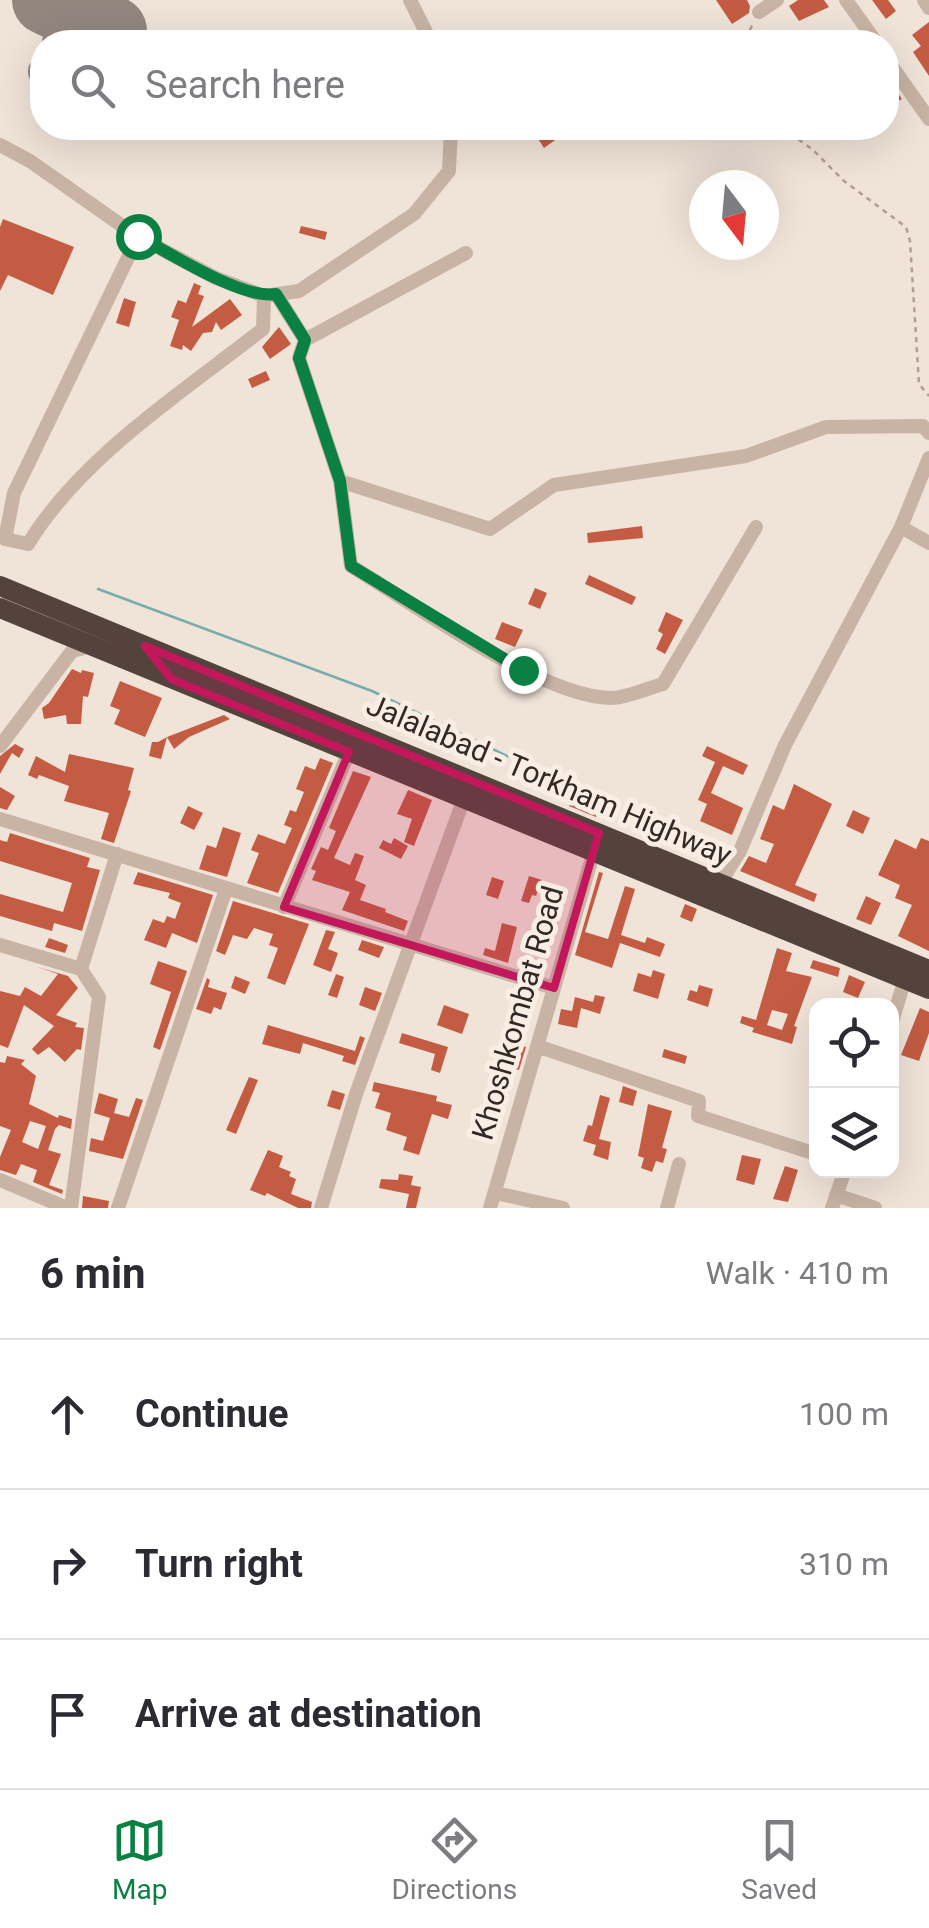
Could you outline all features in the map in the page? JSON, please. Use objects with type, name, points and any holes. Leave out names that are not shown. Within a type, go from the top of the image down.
[{"type":"highway","name":"Jalalabad - Torkham Highway","points":[[2,596],[92,635],[145,646],[353,742],[915,971]]},
{"type":"highway","name":"Jalalabad - Torkham Highway","points":[[2,596],[36,601],[172,678],[353,742]]},
{"type":"highway","name":"Jalalabad - Torkham Highway","points":[[145,646],[172,678]]},
{"type":"highway","name":"Jalalabad - Torkham Highway","points":[[596,843],[720,884],[915,971],[929,989]]},
{"type":"street","points":[[410,0],[425,30]]},
{"type":"street","points":[[759,12],[777,0]]},
{"type":"street","points":[[846,0],[867,30]]},
{"type":"street","points":[[924,0],[929,8]]},
{"type":"street","points":[[899,76],[929,118]]},
{"type":"street","points":[[0,145],[30,160],[138,236],[216,278],[270,295],[299,291],[414,214],[449,171],[453,140]]},
{"type":"street","points":[[138,236],[14,493],[6,539],[28,544],[56,500],[95,464],[263,328],[270,295]]},
{"type":"street","points":[[466,253],[305,340],[299,358],[340,481],[351,566],[523,670],[568,689],[613,698],[663,684],[756,527]]},
{"type":"street","points":[[270,295],[305,340]]},
{"type":"street","points":[[340,481],[490,530],[554,486],[746,456],[826,428],[923,426],[929,433]]},
{"type":"street","points":[[720,884],[740,851],[785,745],[901,527],[929,458]]},
{"type":"street","points":[[901,527],[929,542]]},
{"type":"street","points":[[0,746],[72,651],[92,635]]},
{"type":"street","points":[[284,907],[353,742]]},
{"type":"street","points":[[321,1208],[356,1094],[467,789]]},
{"type":"street","points":[[0,819],[554,988]]},
{"type":"street","name":"Khoshkombat Road","points":[[490,1208],[596,843]]},
{"type":"street","points":[[81,969],[118,854]]},
{"type":"street","points":[[118,1208],[226,889]]},
{"type":"street","points":[[0,944],[81,969],[98,997],[69,1208],[0,1180]]},
{"type":"street","points":[[899,1006],[915,971]]},
{"type":"street","points":[[537,1046],[698,1101],[698,1116],[809,1152]]},
{"type":"street","points":[[667,1208],[678,1164]]},
{"type":"street","points":[[842,1178],[834,1202],[875,1208]]},
{"type":"street","points":[[496,1193],[563,1208]]},
{"type":"path","points":[[750,30],[759,12]]},
{"type":"path","points":[[799,140],[844,181],[906,227],[919,384],[929,396]]},
{"type":"highlighted area","points":[[145,646],[599,833],[554,988],[284,907],[349,752],[171,679]]},
{"type":"building","points":[[716,0],[747,0],[749,13],[732,24]]},
{"type":"building","points":[[798,0],[824,0],[829,7],[799,21],[789,6]]},
{"type":"building","points":[[872,0],[888,0],[896,11],[886,19]]},
{"type":"building","points":[[929,22],[929,76],[913,52],[921,46],[912,35]]},
{"type":"building","points":[[539,140],[555,140],[544,148]]},
{"type":"building","points":[[3,219],[74,247],[53,295],[8,275],[0,291]]},
{"type":"building","points":[[301,226],[327,232],[325,240],[299,233]]},
{"type":"building","points":[[194,283],[201,286],[198,294],[204,296],[192,327],[230,299],[242,315],[221,330],[216,322],[212,332],[203,333],[191,351],[183,345],[182,350],[170,346],[179,320],[171,317],[178,300],[186,303]]},
{"type":"building","points":[[124,298],[136,302],[129,327],[116,323]]},
{"type":"building","points":[[279,327],[291,344],[270,359],[262,347]]},
{"type":"building","points":[[266,371],[270,380],[252,388],[248,379]]},
{"type":"building","points":[[642,526],[643,538],[588,543],[587,533]]},
{"type":"building","points":[[589,575],[636,597],[632,605],[585,584]]},
{"type":"building","points":[[535,588],[547,593],[540,609],[528,604]]},
{"type":"building","points":[[666,612],[683,620],[665,654],[656,649]]},
{"type":"building","points":[[502,622],[523,630],[515,647],[495,639]]},
{"type":"building","points":[[72,669],[94,673],[88,697],[83,696],[81,724],[67,724],[66,715],[44,719],[42,708]]},
{"type":"building","points":[[120,681],[162,698],[145,737],[114,724],[120,710],[110,706]]},
{"type":"building","points":[[224,715],[230,719],[189,737],[174,749],[167,737]]},
{"type":"building","points":[[167,737],[161,759],[149,756],[152,742]]},
{"type":"building","points":[[15,744],[24,749],[19,758],[12,753],[0,774],[0,756]]},
{"type":"building","points":[[707,746],[748,765],[743,775],[723,766],[711,793],[743,808],[732,835],[700,821],[707,804],[698,800],[715,762],[702,756]]},
{"type":"building","points":[[69,754],[134,768],[128,790],[131,791],[114,843],[101,839],[109,813],[64,801],[69,786],[28,775],[36,756],[65,772]]},
{"type":"building","points":[[320,758],[333,763],[278,893],[247,883],[259,853],[251,850],[258,834],[285,844],[292,828],[284,825],[290,810],[296,812],[304,792],[296,789],[305,766],[315,770]]},
{"type":"building","points":[[353,771],[371,777],[334,858],[350,865],[355,853],[364,856],[355,880],[366,885],[360,900],[408,921],[404,931],[342,910],[350,892],[312,880],[316,871],[311,869],[321,847],[328,850],[336,831],[329,828]]},
{"type":"building","points":[[794,784],[832,804],[795,885],[817,894],[814,902],[740,871],[749,856],[766,863],[774,844],[760,839],[773,805],[784,810]]},
{"type":"building","points":[[0,787],[15,796],[7,810],[0,808]]},
{"type":"building","points":[[408,790],[432,800],[414,846],[404,842],[412,819],[397,814]]},
{"type":"building","points":[[574,795],[600,807],[596,817],[569,806]]},
{"type":"building","points":[[188,806],[203,813],[194,830],[180,823]]},
{"type":"building","points":[[853,810],[870,818],[863,834],[846,826]]},
{"type":"building","points":[[223,827],[241,833],[227,877],[199,869],[207,845],[216,848]]},
{"type":"building","points":[[10,833],[90,858],[87,867],[100,870],[82,931],[54,923],[52,931],[0,916],[0,894],[63,912],[72,883],[0,861],[0,840],[7,842]]},
{"type":"building","points":[[394,838],[408,846],[401,859],[379,848],[383,840],[391,844]]},
{"type":"building","points":[[921,838],[929,841],[929,951],[898,936],[912,905],[895,898],[900,885],[878,875],[895,839],[916,849]]},
{"type":"building","points":[[138,872],[213,895],[197,943],[172,933],[166,948],[144,940],[153,919],[164,923],[167,916],[175,919],[181,903],[168,898],[170,893],[133,884]]},
{"type":"building","points":[[599,872],[603,873],[585,932],[608,939],[625,886],[635,889],[621,935],[645,943],[647,937],[665,944],[660,957],[620,943],[612,968],[575,955]]},
{"type":"building","points":[[529,876],[542,880],[529,903],[521,901]]},
{"type":"building","points":[[492,877],[504,881],[498,899],[486,895]]},
{"type":"building","points":[[866,896],[881,903],[871,925],[856,919]]},
{"type":"building","points":[[233,901],[309,924],[285,985],[267,978],[278,948],[269,945],[273,934],[254,928],[247,939],[233,935],[225,955],[216,951]]},
{"type":"building","points":[[685,904],[697,909],[692,922],[680,917]]},
{"type":"building","points":[[552,909],[561,912],[552,940],[543,937]]},
{"type":"building","points":[[502,923],[517,927],[508,963],[483,955],[485,948],[495,951]]},
{"type":"building","points":[[326,930],[335,932],[328,949],[338,953],[331,972],[313,965]]},
{"type":"building","points":[[49,938],[68,945],[65,953],[45,947]]},
{"type":"building","points":[[362,940],[384,947],[379,958],[358,950]]},
{"type":"building","points":[[777,948],[792,953],[786,971],[812,977],[794,1026],[797,1027],[792,1044],[752,1032],[754,1028],[740,1023],[742,1016],[756,1020]],"holes":[[[772,1010],[788,1014],[782,1030],[767,1025]]]},
{"type":"building","points":[[813,960],[840,968],[838,977],[810,968]]},
{"type":"building","points":[[158,961],[187,971],[160,1050],[153,1047],[171,992],[150,984]]},
{"type":"building","points":[[37,967],[68,976],[78,988],[56,1015],[84,1028],[81,1050],[77,1049],[65,1062],[49,1047],[38,1055],[32,1049],[54,1026],[24,1005],[8,1048],[0,1045],[0,991],[20,996],[25,987],[41,996],[58,974]]},
{"type":"building","points":[[653,970],[665,974],[658,999],[633,991],[638,973],[651,977]]},
{"type":"building","points":[[336,974],[344,977],[337,998],[328,995]]},
{"type":"building","points":[[849,975],[865,982],[858,998],[843,992]]},
{"type":"building","points":[[235,976],[250,982],[245,994],[231,988]]},
{"type":"building","points":[[207,978],[208,987],[227,993],[221,1010],[214,1007],[211,1014],[196,1009]]},
{"type":"building","points":[[699,985],[713,989],[708,1007],[687,1000],[690,990],[697,992]]},
{"type":"building","points":[[365,987],[382,993],[375,1011],[359,1005]]},
{"type":"building","points":[[517,988],[535,993],[536,1003],[519,1005]]},
{"type":"building","points":[[595,995],[605,997],[600,1014],[581,1008],[577,1028],[558,1024],[561,1009],[572,1011],[575,997],[593,1002]]},
{"type":"building","points":[[444,1005],[469,1014],[462,1034],[437,1025]]},
{"type":"building","points":[[920,1008],[929,1012],[929,1033],[919,1061],[901,1055]]},
{"type":"building","points":[[268,1025],[355,1051],[360,1036],[365,1038],[355,1065],[342,1061],[344,1056],[303,1043],[300,1054],[262,1044]]},
{"type":"building","points":[[402,1033],[448,1047],[440,1073],[431,1070],[435,1054],[399,1043]]},
{"type":"building","points":[[518,1045],[526,1047],[519,1070],[511,1068]]},
{"type":"building","points":[[664,1049],[687,1056],[685,1064],[662,1057]]},
{"type":"building","points":[[7,1056],[25,1060],[21,1064],[36,1076],[29,1104],[58,1118],[59,1115],[72,1119],[71,1129],[59,1125],[55,1129],[48,1150],[61,1154],[49,1185],[63,1190],[62,1194],[33,1182],[37,1170],[21,1164],[16,1175],[0,1170],[0,1157],[11,1130],[0,1126],[0,1062],[5,1063]],"holes":[[[30,1121],[46,1126],[38,1149],[22,1142]]]},
{"type":"building","points":[[249,1077],[258,1080],[236,1134],[226,1130]]},
{"type":"building","points":[[374,1082],[437,1096],[436,1101],[452,1105],[448,1119],[432,1114],[419,1155],[403,1150],[407,1137],[386,1130],[391,1113],[375,1108],[380,1093],[372,1091]]},
{"type":"building","points":[[623,1086],[637,1091],[633,1106],[619,1102]]},
{"type":"building","points":[[332,1090],[345,1094],[340,1110],[327,1106]]},
{"type":"building","points":[[99,1093],[118,1099],[114,1113],[129,1117],[136,1098],[143,1100],[123,1159],[89,1151],[91,1138],[103,1141],[110,1118],[94,1113]]},
{"type":"building","points":[[600,1095],[610,1098],[599,1139],[611,1142],[608,1160],[593,1155],[596,1145],[583,1141],[588,1125],[592,1126]]},
{"type":"building","points":[[648,1104],[672,1111],[662,1148],[667,1149],[663,1163],[656,1161],[652,1172],[641,1168],[644,1158],[638,1156]]},
{"type":"building","points":[[268,1150],[283,1156],[279,1167],[296,1179],[291,1194],[312,1202],[311,1208],[298,1208],[267,1193],[265,1196],[250,1190]]},
{"type":"building","points":[[742,1155],[761,1159],[754,1185],[736,1180]]},
{"type":"building","points":[[785,1166],[798,1170],[788,1202],[773,1199]]},
{"type":"building","points":[[399,1174],[413,1176],[411,1185],[421,1187],[416,1208],[406,1208],[409,1194],[379,1188],[381,1179],[398,1180]]},
{"type":"building","points":[[83,1196],[109,1201],[108,1208],[82,1208]]},
{"type":"waterway","points":[[98,589],[372,691],[617,809]]},
{"type":"taxiway","points":[[62,30],[71,11]]},
{"type":"runway","points":[[47,0],[110,30]]},
{"type":"route","points":[[138,236],[216,278],[264,296],[276,294],[305,340],[299,358],[340,481],[351,566],[523,670]]}]
